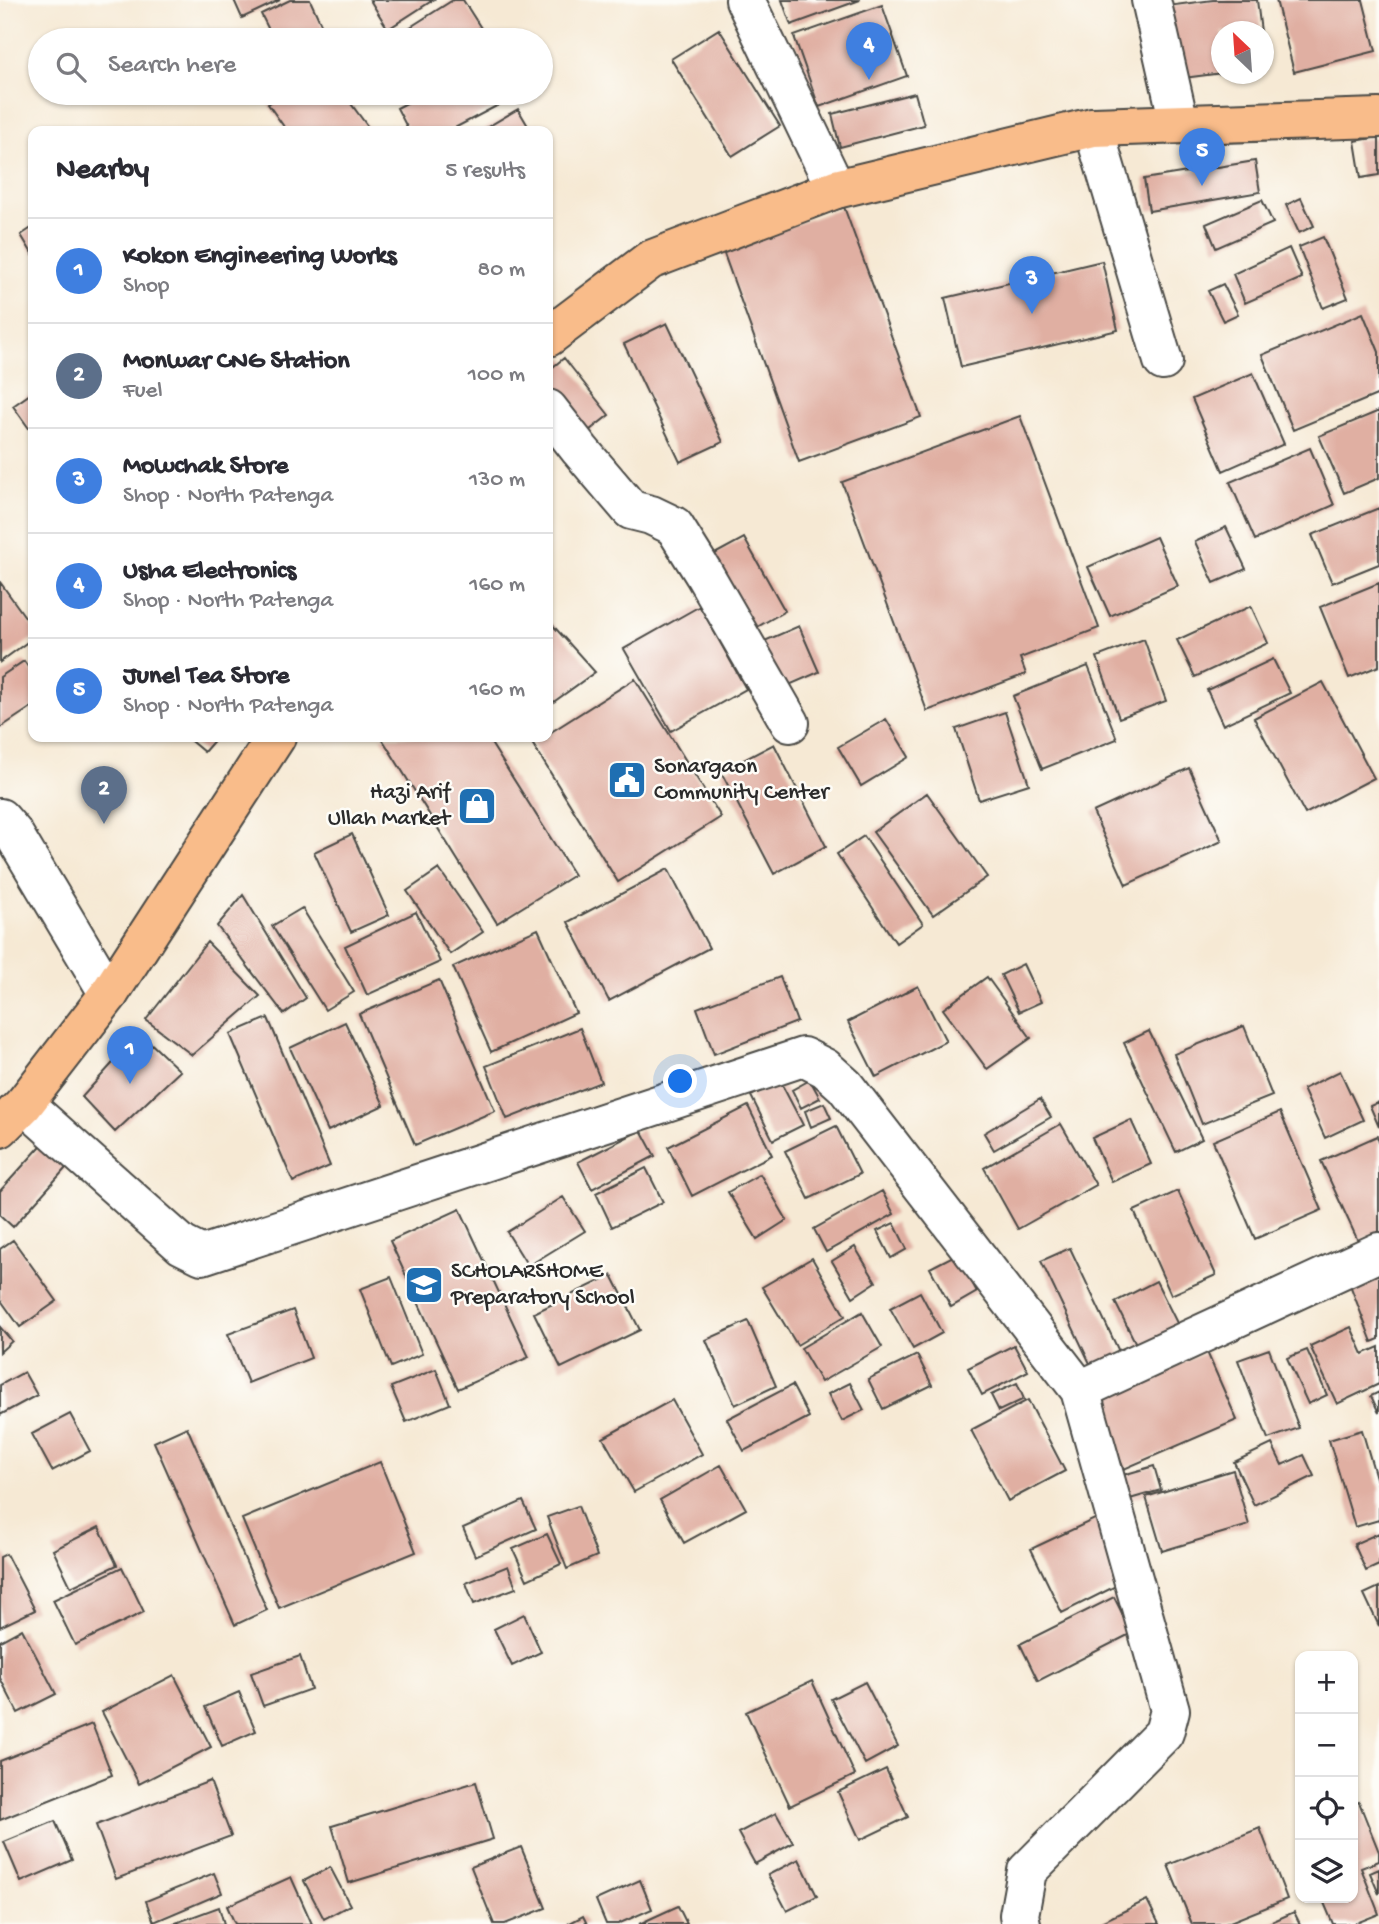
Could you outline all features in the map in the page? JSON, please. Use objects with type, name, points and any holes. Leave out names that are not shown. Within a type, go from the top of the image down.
[{"type":"highway","points":[[553,333],[650,260],[836,189],[1093,127],[1379,118]]},
{"type":"highway","points":[[12,1116],[109,994],[273,742]]},
{"type":"street","points":[[745,0],[836,189]]},
{"type":"street","points":[[1151,0],[1179,123]]},
{"type":"street","points":[[1093,127],[1163,361]]},
{"type":"street","points":[[553,415],[631,510],[651,515],[674,526],[790,723]]},
{"type":"street","points":[[0,818],[13,834],[109,994]]},
{"type":"street","points":[[12,1116],[182,1245],[202,1255],[803,1057],[825,1068],[845,1086],[1080,1390],[1170,1710],[1164,1733],[1027,1871],[1019,1915],[1021,1924]]},
{"type":"street","points":[[1080,1390],[1379,1252]]},
{"type":"building","points":[[234,0],[280,0],[242,18]]},
{"type":"building","points":[[290,0],[310,0],[323,28],[268,28],[261,14]]},
{"type":"building","points":[[370,0],[433,0],[390,28]]},
{"type":"building","points":[[453,0],[463,0],[481,28],[409,28]]},
{"type":"building","points":[[782,0],[860,0],[791,25]]},
{"type":"building","points":[[1213,0],[1257,0],[1260,21],[1211,21],[1211,74],[1176,79],[1167,6]]},
{"type":"building","points":[[1276,0],[1363,0],[1376,51],[1294,72]]},
{"type":"building","points":[[882,5],[907,76],[819,107],[794,36]]},
{"type":"building","points":[[719,29],[780,126],[732,156],[671,59]]},
{"type":"building","points":[[915,93],[924,125],[840,147],[832,114]]},
{"type":"building","points":[[269,105],[352,105],[367,126],[283,126]]},
{"type":"building","points":[[403,105],[498,105],[459,126],[406,126],[397,108]]},
{"type":"building","points":[[518,109],[528,126],[489,126]]},
{"type":"building","points":[[1379,137],[1379,175],[1361,178],[1355,141]]},
{"type":"building","points":[[1255,161],[1260,192],[1149,211],[1144,179]]},
{"type":"building","points":[[1301,198],[1314,226],[1299,233],[1286,205]]},
{"type":"building","points":[[1262,200],[1273,223],[1216,248],[1206,224]]},
{"type":"building","points":[[844,207],[921,417],[799,462],[723,251]]},
{"type":"building","points":[[28,230],[28,247],[21,235]]},
{"type":"building","points":[[1323,237],[1348,298],[1323,308],[1299,247]]},
{"type":"building","points":[[1289,248],[1302,278],[1245,303],[1233,274]]},
{"type":"building","points":[[1102,261],[1118,330],[961,367],[945,298]]},
{"type":"building","points":[[1223,284],[1238,314],[1223,321],[1208,291]]},
{"type":"building","points":[[1363,313],[1379,352],[1379,394],[1293,430],[1262,355]]},
{"type":"building","points":[[667,323],[723,442],[680,462],[624,344]]},
{"type":"building","points":[[564,358],[609,415],[576,441],[553,411],[553,367]]},
{"type":"building","points":[[1253,373],[1284,444],[1223,471],[1192,399]]},
{"type":"building","points":[[28,396],[28,427],[13,406]]},
{"type":"building","points":[[1379,411],[1379,478],[1344,493],[1319,436]]},
{"type":"building","points":[[1020,416],[1099,628],[1020,658],[1026,674],[927,711],[842,482]]},
{"type":"building","points":[[1310,448],[1334,505],[1255,540],[1230,482]]},
{"type":"building","points":[[1379,508],[1379,564],[1332,583],[1312,535]]},
{"type":"building","points":[[1226,527],[1246,569],[1214,583],[1195,542]]},
{"type":"building","points":[[1156,537],[1178,586],[1110,616],[1088,567]]},
{"type":"building","points":[[744,538],[785,611],[752,630],[711,556]]},
{"type":"building","points":[[0,582],[28,621],[28,642],[0,662]]},
{"type":"building","points":[[1379,583],[1379,666],[1349,678],[1320,607]]},
{"type":"building","points":[[700,606],[746,689],[671,731],[624,649]]},
{"type":"building","points":[[1251,606],[1268,643],[1195,677],[1177,640]]},
{"type":"building","points":[[553,626],[595,672],[553,702]]},
{"type":"building","points":[[799,626],[819,672],[773,692],[753,646]]},
{"type":"building","points":[[1144,639],[1166,701],[1119,718],[1097,657]]},
{"type":"building","points":[[1273,659],[1290,693],[1223,725],[1207,690]]},
{"type":"building","points":[[24,661],[28,667],[28,709],[0,728],[0,677]]},
{"type":"building","points":[[1088,666],[1117,739],[1042,769],[1013,696]]},
{"type":"building","name":"Sonargaon Community Center","points":[[635,679],[721,817],[618,882],[532,743],[553,742],[553,731]]},
{"type":"building","points":[[1323,682],[1374,778],[1305,814],[1254,718]]},
{"type":"building","points":[[1005,712],[1029,784],[979,800],[956,729]]},
{"type":"building","points":[[886,719],[909,757],[861,786],[838,747]]},
{"type":"building","points":[[192,742],[213,742],[204,752]]},
{"type":"building","name":"Hazi Arif Ullah Market","points":[[384,742],[490,742],[574,875],[497,923]]},
{"type":"building","points":[[774,744],[826,846],[774,874],[721,772]]},
{"type":"building","points":[[1189,768],[1222,841],[1126,885],[1093,812]]},
{"type":"building","points":[[927,793],[987,877],[933,915],[873,832]]},
{"type":"building","points":[[352,834],[389,915],[351,932],[314,852]]},
{"type":"building","points":[[864,836],[923,924],[896,943],[837,854]]},
{"type":"building","points":[[439,869],[483,932],[450,954],[407,891]]},
{"type":"building","points":[[668,869],[709,948],[609,1001],[568,922]]},
{"type":"building","points":[[243,895],[306,998],[284,1014],[217,926]]},
{"type":"building","points":[[302,908],[354,992],[325,1010],[272,926]]},
{"type":"building","points":[[416,912],[440,962],[367,995],[345,946]]},
{"type":"building","points":[[538,929],[576,1013],[491,1052],[453,967]]},
{"type":"building","points":[[207,942],[260,996],[192,1055],[146,1020]]},
{"type":"building","points":[[1023,964],[1041,1002],[1019,1012],[1001,975]]},
{"type":"building","points":[[780,977],[797,1022],[714,1054],[697,1008]]},
{"type":"building","points":[[987,977],[1031,1038],[987,1069],[943,1009]]},
{"type":"building","points":[[439,980],[495,1111],[415,1145],[359,1014]]},
{"type":"building","points":[[918,986],[946,1041],[876,1077],[848,1022]]},
{"type":"building","points":[[268,1018],[330,1166],[293,1182],[230,1034]]},
{"type":"building","points":[[345,1022],[384,1105],[328,1131],[290,1048]]},
{"type":"building","points":[[1244,1026],[1272,1096],[1202,1124],[1174,1054]]},
{"type":"building","points":[[580,1028],[601,1082],[507,1119],[486,1066]]},
{"type":"building","points":[[1149,1031],[1202,1139],[1176,1152],[1124,1043]]},
{"type":"building","points":[[140,1033],[180,1071],[115,1132],[82,1097]]},
{"type":"building","points":[[1340,1071],[1363,1120],[1325,1138],[1303,1089]]},
{"type":"building","points":[[810,1080],[820,1098],[801,1108],[792,1090]]},
{"type":"building","points":[[780,1081],[803,1125],[773,1140],[751,1096]]},
{"type":"building","points":[[1040,1099],[1051,1117],[994,1150],[984,1133]]},
{"type":"building","points":[[1379,1102],[1379,1127],[1370,1106]]},
{"type":"building","points":[[824,1103],[831,1118],[811,1127],[805,1111]]},
{"type":"building","points":[[748,1106],[772,1155],[692,1196],[668,1147]]},
{"type":"building","points":[[1280,1112],[1322,1210],[1255,1239],[1213,1141]]},
{"type":"building","points":[[1131,1120],[1151,1164],[1112,1182],[1092,1138]]},
{"type":"building","points":[[1061,1124],[1096,1185],[1018,1229],[984,1168]]},
{"type":"building","points":[[836,1126],[860,1174],[809,1199],[785,1151]]},
{"type":"building","points":[[641,1130],[655,1156],[592,1189],[578,1162]]},
{"type":"building","points":[[1377,1136],[1379,1232],[1358,1241],[1321,1161]]},
{"type":"building","points":[[49,1137],[74,1159],[13,1227],[0,1215],[0,1191]]},
{"type":"building","points":[[646,1168],[663,1202],[612,1227],[596,1193]]},
{"type":"building","points":[[760,1174],[787,1220],[757,1239],[728,1192]]},
{"type":"building","points":[[882,1191],[894,1214],[826,1252],[814,1229]]},
{"type":"building","points":[[1178,1191],[1216,1275],[1171,1295],[1134,1211]]},
{"type":"building","points":[[563,1197],[585,1231],[528,1266],[507,1232]]},
{"type":"building","points":[[460,1209],[529,1357],[458,1389],[390,1241]]},
{"type":"building","points":[[894,1223],[907,1249],[891,1258],[877,1231]]},
{"type":"building","points":[[13,1240],[57,1301],[20,1327],[0,1299],[0,1249]]},
{"type":"building","points":[[855,1247],[876,1282],[853,1297],[832,1261]]},
{"type":"building","points":[[1070,1248],[1124,1362],[1096,1376],[1041,1261]]},
{"type":"building","points":[[957,1254],[977,1292],[951,1307],[930,1268]]},
{"type":"building","points":[[812,1258],[845,1316],[797,1345],[762,1287]]},
{"type":"building","points":[[1379,1271],[1379,1339],[1372,1342],[1349,1282]]},
{"type":"building","points":[[612,1275],[640,1330],[561,1368],[534,1313]]},
{"type":"building","points":[[391,1277],[422,1354],[391,1367],[360,1289]]},
{"type":"building","points":[[1156,1281],[1183,1335],[1142,1356],[1115,1302]]},
{"type":"building","points":[[920,1292],[942,1333],[913,1349],[890,1308]]},
{"type":"building","points":[[293,1310],[311,1358],[248,1383],[228,1334]]},
{"type":"building","points":[[862,1312],[882,1347],[821,1382],[801,1348]]},
{"type":"building","points":[[748,1321],[776,1386],[735,1405],[706,1340]]},
{"type":"building","points":[[0,1327],[12,1341],[0,1352]]},
{"type":"building","points":[[1351,1327],[1363,1354],[1379,1347],[1379,1384],[1337,1404],[1310,1346]]},
{"type":"building","points":[[1014,1345],[1028,1371],[982,1395],[968,1368]]},
{"type":"building","points":[[1269,1349],[1299,1428],[1268,1439],[1238,1360]]},
{"type":"building","points":[[1307,1350],[1327,1395],[1308,1404],[1287,1358]]},
{"type":"building","points":[[1207,1352],[1237,1420],[1124,1469],[1094,1402]]},
{"type":"building","points":[[917,1355],[932,1385],[883,1409],[868,1379]]},
{"type":"building","points":[[436,1369],[450,1404],[406,1422],[391,1387]]},
{"type":"building","points":[[24,1372],[37,1395],[0,1415],[0,1385]]},
{"type":"building","points":[[850,1383],[864,1410],[842,1421],[828,1394]]},
{"type":"building","points":[[1017,1383],[1024,1399],[999,1411],[991,1395]]},
{"type":"building","points":[[792,1385],[809,1417],[744,1451],[727,1419]]},
{"type":"building","points":[[1379,1392],[1379,1413],[1371,1396]]},
{"type":"building","points":[[672,1400],[702,1454],[634,1492],[603,1438]]},
{"type":"building","points":[[1028,1400],[1065,1471],[1008,1501],[971,1430]]},
{"type":"building","points":[[70,1414],[90,1451],[52,1471],[32,1434]]},
{"type":"building","points":[[187,1427],[267,1610],[235,1625],[154,1442]]},
{"type":"building","points":[[1362,1430],[1379,1488],[1379,1520],[1355,1527],[1329,1440]]},
{"type":"building","points":[[1272,1444],[1282,1465],[1304,1455],[1314,1476],[1254,1505],[1234,1462]]},
{"type":"building","points":[[380,1462],[416,1552],[279,1608],[242,1519]]},
{"type":"building","points":[[721,1465],[746,1509],[684,1543],[660,1500]]},
{"type":"building","points":[[1154,1466],[1161,1490],[1116,1503],[1109,1479]]},
{"type":"building","points":[[1233,1470],[1249,1525],[1162,1551],[1146,1497]]},
{"type":"building","points":[[523,1501],[536,1529],[475,1556],[463,1528]]},
{"type":"building","points":[[578,1506],[597,1556],[567,1569],[547,1517]]},
{"type":"building","points":[[1099,1517],[1130,1579],[1062,1613],[1031,1549]]},
{"type":"building","points":[[99,1527],[117,1565],[71,1587],[53,1550]]},
{"type":"building","points":[[1379,1533],[1379,1565],[1366,1571],[1354,1544]]},
{"type":"building","points":[[547,1534],[561,1564],[527,1580],[513,1549]]},
{"type":"building","points":[[6,1554],[35,1610],[0,1627],[0,1557]]},
{"type":"building","points":[[508,1566],[516,1588],[474,1604],[466,1583]]},
{"type":"building","points":[[122,1567],[144,1612],[75,1645],[53,1600]]},
{"type":"building","points":[[1379,1587],[1379,1626],[1364,1594]]},
{"type":"building","points":[[1114,1597],[1132,1633],[1038,1681],[1020,1644]]},
{"type":"building","points":[[524,1614],[541,1652],[512,1666],[494,1629]]},
{"type":"building","points":[[22,1629],[56,1694],[18,1713],[0,1678],[0,1641]]},
{"type":"building","points":[[300,1656],[311,1689],[263,1706],[251,1673]]},
{"type":"building","points":[[174,1675],[211,1747],[139,1784],[102,1712]]},
{"type":"building","points":[[812,1681],[855,1775],[790,1806],[746,1712]]},
{"type":"building","points":[[865,1682],[898,1746],[865,1764],[831,1699]]},
{"type":"building","points":[[239,1692],[256,1731],[222,1746],[205,1707]]},
{"type":"building","points":[[92,1724],[112,1775],[0,1820],[0,1761]]},
{"type":"building","points":[[886,1769],[908,1817],[860,1840],[838,1792]]},
{"type":"building","points":[[210,1781],[231,1836],[116,1879],[96,1825]]},
{"type":"building","points":[[476,1782],[493,1839],[349,1883],[332,1826]]},
{"type":"building","points":[[1358,1802],[1379,1852],[1379,1861],[1361,1868],[1379,1914],[1354,1924],[1333,1924],[1324,1903],[1358,1903]]},
{"type":"building","points":[[776,1813],[793,1843],[755,1864],[738,1833]]},
{"type":"building","points":[[55,1821],[72,1860],[21,1882],[4,1842]]},
{"type":"building","points":[[1260,1828],[1287,1899],[1225,1924],[1192,1924],[1168,1865]]},
{"type":"building","points":[[521,1847],[546,1908],[505,1924],[494,1924],[471,1867]]},
{"type":"building","points":[[799,1859],[817,1896],[787,1911],[768,1875]]},
{"type":"building","points":[[330,1867],[350,1905],[324,1919],[304,1881]]},
{"type":"building","points":[[1379,1869],[1379,1894],[1370,1873]]},
{"type":"building","points":[[214,1873],[222,1893],[154,1922],[146,1901]]},
{"type":"building","points":[[291,1877],[312,1924],[235,1924],[227,1906]]},
{"type":"building","points":[[640,1880],[652,1909],[618,1924],[606,1924],[596,1900]]},
{"type":"building","points":[[1147,1900],[1159,1924],[1097,1924]]},
{"type":"building","points":[[678,1906],[687,1924],[639,1924]]},
{"type":"building","points":[[219,1907],[224,1924],[173,1924]]},
{"type":"building","points":[[1294,1912],[1300,1924],[1267,1924]]},
{"type":"building","points":[[583,1916],[587,1924],[568,1924]]},
{"type":"place","name":"Usha Electronics","points":[[869,80]]},
{"type":"place","name":"Junel Tea Store","points":[[1202,186]]},
{"type":"place","name":"Mowchak Store","points":[[1032,314]]},
{"type":"place","name":"Sonargaon Community Center","points":[[627,780]]},
{"type":"place","name":"Hazi Arif Ullah Market","points":[[477,806]]},
{"type":"place","name":"Monwar CNG Station","points":[[104,824]]},
{"type":"place","name":"Kokon Engineering Works","points":[[130,1084]]},
{"type":"place","name":"SCHOLARSHOME Preparatory School","points":[[424,1285]]}]
